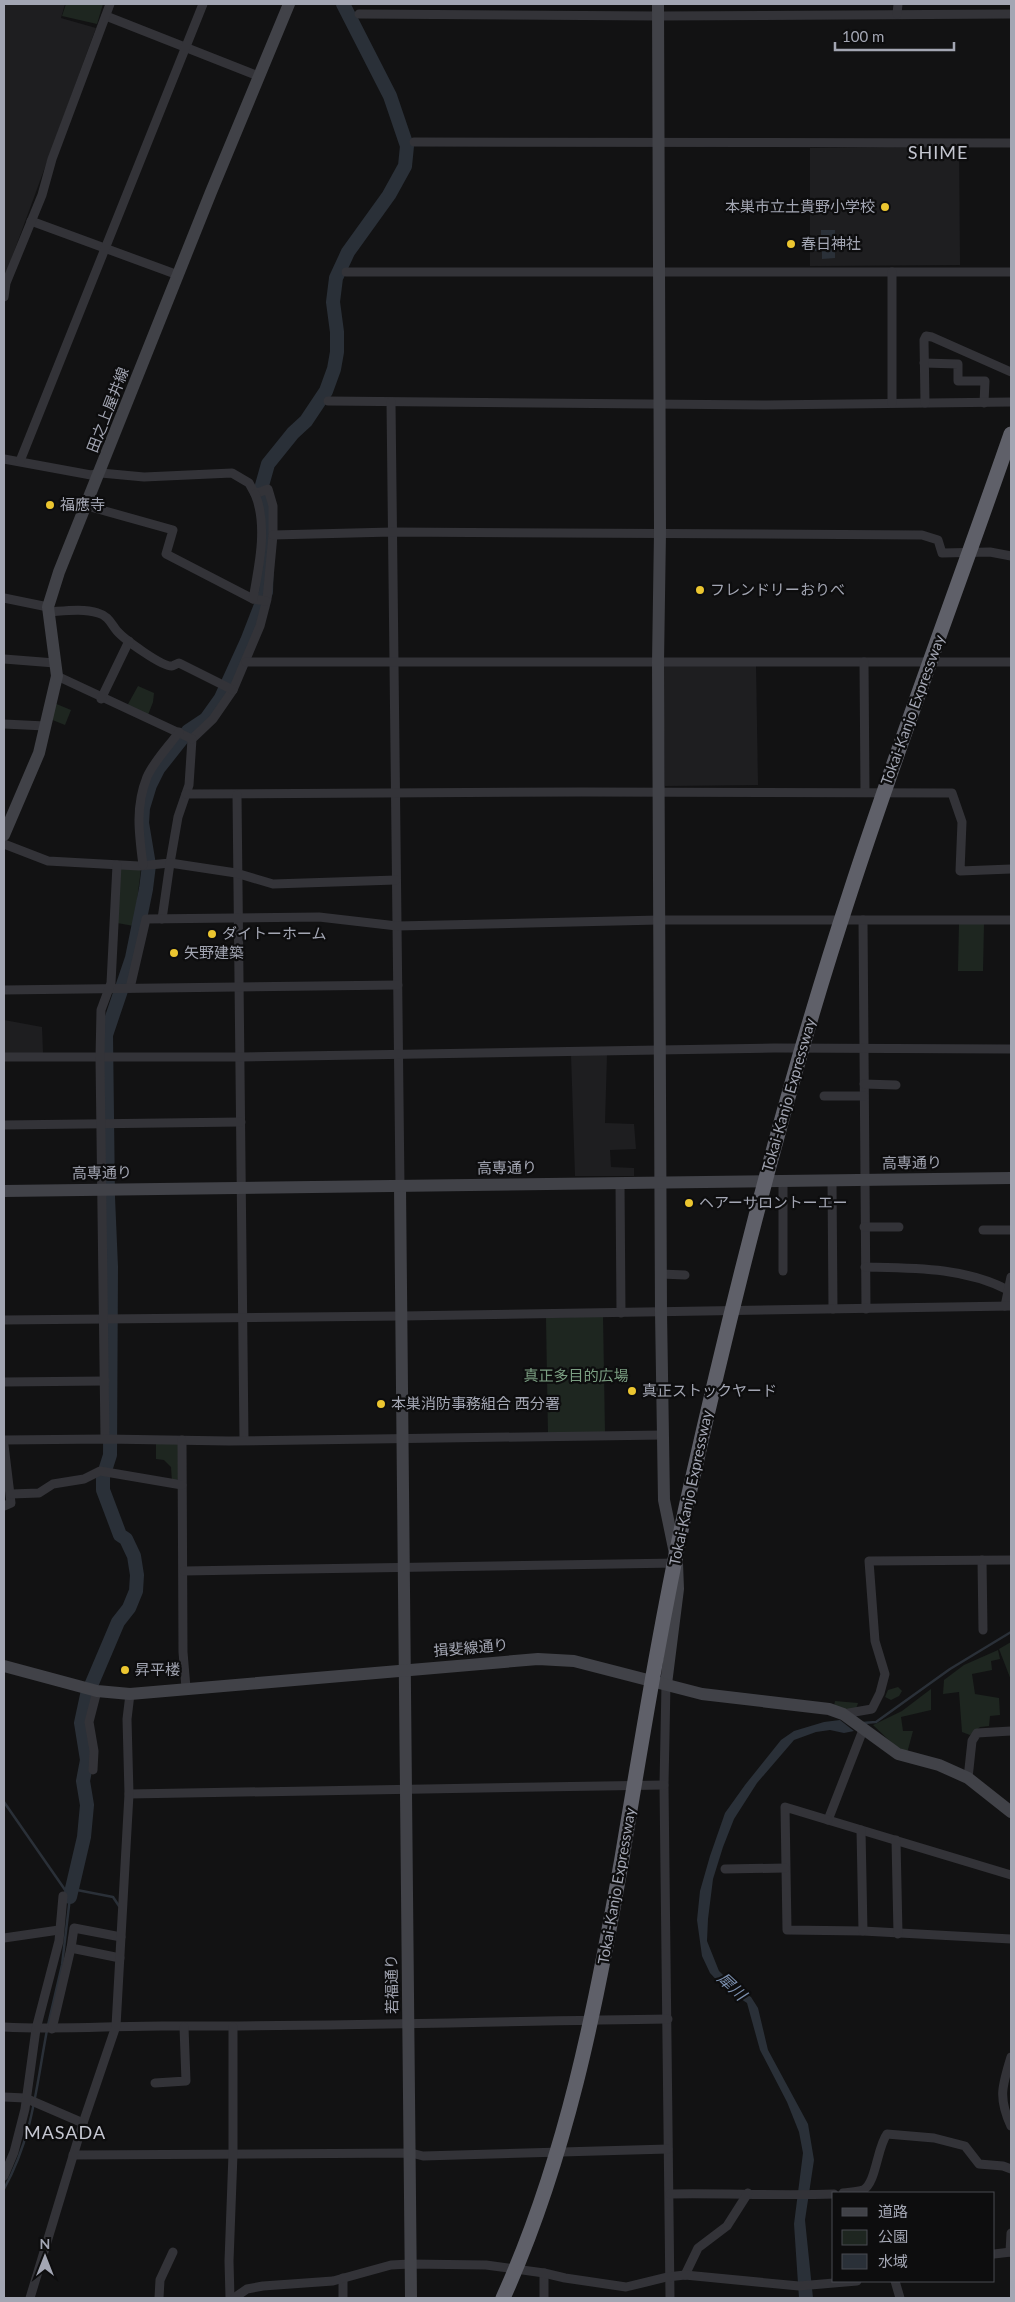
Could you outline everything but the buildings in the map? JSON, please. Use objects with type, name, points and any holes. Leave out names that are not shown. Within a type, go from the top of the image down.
[{"type":"highway","name":"Tokai-Kanjo Expressway","points":[[503,2298],[536,2215],[556,2154],[588,2032],[605,1958],[682,1521],[719,1357],[776,1140],[849,896],[890,774],[1011,434]]},
{"type":"highway","name":"Tokai-Kanjo Expressway","points":[[962,574],[1011,455]]},
{"type":"street","points":[[4,297],[6,283],[42,195],[52,159],[110,4]]},
{"type":"street","points":[[20,460],[203,4]]},
{"type":"street","name":"田之上屋井線","points":[[4,836],[39,753],[57,676],[48,609],[59,572],[258,76],[289,4]]},
{"type":"street","points":[[897,14],[898,4]]},
{"type":"street","points":[[658,10],[660,532],[658,662],[661,1312],[664,1500],[677,1563],[677,1602],[666,1684],[664,1785],[670,2298]]},
{"type":"street","points":[[359,14],[658,10],[1011,14]]},
{"type":"street","points":[[106,16],[258,76]]},
{"type":"street","points":[[414,142],[1011,143]]},
{"type":"street","points":[[31,221],[178,275]]},
{"type":"street","points":[[346,272],[1011,272]]},
{"type":"street","points":[[892,272],[892,403]]},
{"type":"street","points":[[925,403],[924,340],[926,336],[932,336],[1011,372]]},
{"type":"street","points":[[924,363],[958,364],[958,381],[985,381],[984,402]]},
{"type":"street","points":[[328,401],[766,404],[1011,402]]},
{"type":"street","points":[[391,402],[400,1186]]},
{"type":"street","points":[[4,459],[20,460],[91,475],[100,473],[144,477],[232,473],[259,492],[262,518],[258,571],[253,598]]},
{"type":"street","points":[[162,919],[178,816],[189,785],[192,739],[214,719],[234,690],[260,626],[266,601],[273,534],[273,506],[268,489],[259,492]]},
{"type":"street","points":[[86,506],[173,530],[166,554],[253,598],[266,601]]},
{"type":"street","points":[[273,534],[660,532],[922,535],[938,540],[942,553],[990,552],[1011,556]]},
{"type":"street","points":[[4,598],[48,609],[99,613],[108,618],[118,632],[129,641],[166,665],[173,666],[179,663],[234,690]]},
{"type":"street","points":[[101,699],[129,641]]},
{"type":"street","points":[[4,659],[55,663]]},
{"type":"street","points":[[246,662],[394,664],[1011,662]]},
{"type":"street","points":[[864,662],[865,792]]},
{"type":"street","points":[[57,676],[101,699],[192,739]]},
{"type":"street","points":[[4,724],[45,726]]},
{"type":"street","points":[[147,865],[137,824],[138,805],[148,775],[178,732]]},
{"type":"street","points":[[186,794],[952,793],[962,822],[960,871],[1011,869]]},
{"type":"street","points":[[237,795],[244,1440]]},
{"type":"street","points":[[4,844],[48,861],[117,865],[170,863],[237,874],[273,884],[396,880]]},
{"type":"street","points":[[108,1439],[104,1318],[106,1190],[101,1124],[100,1058],[102,1010],[111,983],[117,865]]},
{"type":"street","points":[[130,988],[146,920],[319,917],[397,926],[659,920],[1011,920]]},
{"type":"street","points":[[863,920],[866,1309]]},
{"type":"street","points":[[4,990],[108,990],[116,987],[398,985]]},
{"type":"street","points":[[4,1057],[240,1057],[659,1049],[1011,1049]]},
{"type":"street","points":[[864,1084],[896,1085]]},
{"type":"street","points":[[824,1096],[864,1096]]},
{"type":"street","points":[[4,1125],[241,1122]]},
{"type":"street","name":"高専通り","points":[[4,1191],[1011,1178]]},
{"type":"street","points":[[832,1180],[833,1309]]},
{"type":"street","points":[[783,1181],[783,1271]]},
{"type":"street","points":[[620,1183],[621,1313]]},
{"type":"street","name":"若福通り","points":[[400,1186],[411,2298]]},
{"type":"street","points":[[864,1227],[899,1227]]},
{"type":"street","points":[[983,1230],[1011,1230]]},
{"type":"street","points":[[865,1267],[932,1268],[995,1283],[1008,1290]]},
{"type":"street","points":[[661,1274],[686,1275]]},
{"type":"street","points":[[4,1320],[621,1313],[1008,1306],[1008,1290],[1011,1277]]},
{"type":"street","points":[[4,1382],[105,1381]]},
{"type":"street","points":[[4,1440],[403,1439],[663,1435]]},
{"type":"street","points":[[182,1440],[183,1652],[186,1688]]},
{"type":"street","points":[[4,1445],[11,1494],[11,1503],[4,1506]]},
{"type":"street","points":[[11,1494],[39,1493],[53,1484],[84,1479],[100,1471],[182,1485]]},
{"type":"street","points":[[982,1560],[983,1630]]},
{"type":"street","points":[[842,1714],[872,1709],[880,1693],[885,1674],[875,1641],[869,1561],[1011,1560]]},
{"type":"street","points":[[184,1571],[677,1563]]},
{"type":"street","name":"揖斐線通り","points":[[4,1666],[91,1690],[130,1694],[406,1669],[558,1659],[574,1661],[702,1694],[829,1709],[842,1714]]},
{"type":"street","points":[[91,1690],[89,1722],[94,1751],[93,1770]]},
{"type":"street","points":[[30,2298],[83,2123],[116,2026],[118,1936],[129,1794],[127,1719],[130,1694]]},
{"type":"street","points":[[842,1714],[898,1754],[940,1765],[968,1778],[1011,1812]]},
{"type":"street","points":[[828,1820],[863,1730]]},
{"type":"street","points":[[968,1778],[972,1741],[977,1733],[1011,1731]]},
{"type":"street","points":[[129,1794],[664,1785]]},
{"type":"street","points":[[1011,1875],[785,1808],[788,1930],[863,1931],[1011,1939]]},
{"type":"street","points":[[862,1830],[863,1931]]},
{"type":"street","points":[[896,1840],[898,1934]]},
{"type":"street","points":[[724,1869],[785,1868]]},
{"type":"street","points":[[4,2176],[14,2152],[36,2029],[59,1942],[63,1896]]},
{"type":"street","points":[[52,2029],[74,1928],[118,1936]]},
{"type":"street","points":[[4,1938],[59,1930]]},
{"type":"street","points":[[71,1948],[117,1957]]},
{"type":"street","points":[[4,2027],[52,2029],[116,2026],[233,2027],[668,2019]]},
{"type":"street","points":[[155,2083],[186,2082],[184,2026]]},
{"type":"street","points":[[230,2298],[233,2027]]},
{"type":"street","points":[[1011,2058],[1002,2088],[1003,2109],[1011,2126]]},
{"type":"street","points":[[4,2097],[25,2098],[83,2123]]},
{"type":"street","points":[[849,2192],[868,2187],[872,2180],[881,2142],[887,2134],[934,2138],[965,2146],[979,2164],[1003,2166],[1011,2169]]},
{"type":"street","points":[[73,2155],[411,2153],[423,2156],[668,2149]]},
{"type":"street","points":[[670,2194],[748,2193],[768,2196],[832,2194]]},
{"type":"street","points":[[685,2275],[698,2248],[727,2226],[748,2193]]},
{"type":"street","points":[[995,2254],[1010,2252],[1011,2233]]},
{"type":"street","points":[[159,2298],[160,2280],[173,2252]]},
{"type":"street","points":[[234,2298],[247,2290],[263,2286],[343,2278],[391,2265],[410,2264],[486,2265],[544,2272],[565,2278],[626,2287],[667,2277],[685,2275],[799,2286],[846,2282]]},
{"type":"street","points":[[544,2272],[544,2298]]},
{"type":"street","points":[[343,2278],[343,2298]]},
{"type":"street","points":[[894,2282],[900,2298]]},
{"type":"shaded area","points":[[4,4],[65,4],[61,18],[96,28],[4,279]]},
{"type":"shaded area","name":"本巣市立土貴野小学校","points":[[959,146],[960,265],[810,266],[810,148]]},
{"type":"shaded area","points":[[756,664],[758,785],[665,786],[663,665]]},
{"type":"shaded area","points":[[4,1020],[42,1027],[43,1053],[4,1053]]},
{"type":"shaded area","points":[[571,1055],[607,1055],[605,1123],[634,1124],[636,1149],[610,1150],[611,1167],[634,1168],[634,1176],[575,1176]]},
{"type":"green space","points":[[66,4],[103,4],[97,24],[62,16]]},
{"type":"green space","points":[[138,686],[154,693],[148,715],[127,706]]},
{"type":"green space","points":[[54,703],[71,710],[65,725],[50,719]]},
{"type":"green space","points":[[119,867],[141,868],[134,926],[117,923]]},
{"type":"green space","points":[[959,923],[984,923],[983,971],[958,971]]},
{"type":"green space","name":"真正多目的広場","points":[[603,1316],[605,1433],[548,1435],[546,1318]]},
{"type":"green space","points":[[156,1443],[178,1444],[179,1479],[172,1482],[171,1467],[164,1460],[156,1459]]},
{"type":"green space","points":[[1011,1642],[1011,1680],[999,1649]]},
{"type":"green space","points":[[998,1650],[1000,1659],[991,1661],[992,1670],[972,1674],[975,1694],[999,1698],[1000,1715],[990,1716],[989,1726],[980,1727],[970,1735],[962,1732],[959,1692],[943,1694],[944,1680],[964,1665]]},
{"type":"green space","points":[[898,1687],[902,1691],[899,1696],[891,1700],[885,1697],[888,1690]]},
{"type":"green space","points":[[931,1689],[931,1710],[901,1717],[903,1731],[913,1731],[907,1753],[893,1744],[873,1725],[902,1711]]},
{"type":"green space","points":[[835,1701],[858,1703],[856,1709],[845,1710],[834,1706]]},
{"type":"water","points":[[821,230],[835,230],[835,258],[822,259],[822,251],[815,251],[815,237],[821,237]]},
{"type":"water","name":"犀川","points":[[840,1720],[854,1731],[844,1733],[830,1730],[816,1732],[794,1740],[757,1783],[734,1819],[723,1847],[713,1879],[708,1919],[707,1941],[719,1971],[736,1988],[751,1997],[758,2008],[768,2050],[808,2124],[814,2160],[805,2220],[813,2298],[799,2298],[794,2224],[803,2153],[799,2132],[787,2102],[760,2050],[747,2003],[723,1987],[710,1973],[702,1956],[697,1920],[700,1891],[725,1813],[745,1785],[781,1740],[794,1731],[824,1722]]},
{"type":"waterway","points":[[70,1897],[84,1837],[87,1805],[83,1781],[87,1760],[81,1723],[87,1695],[118,1622],[129,1608],[136,1591],[137,1575],[134,1556],[126,1539],[120,1535],[103,1490],[103,1477],[110,1455],[111,1267],[106,1035],[132,958],[146,889],[149,865],[142,823],[143,808],[150,785],[158,769],[188,731],[206,719],[221,698],[247,641],[266,592],[268,525],[261,489],[268,464],[293,433],[306,421],[326,391],[334,369],[337,352],[337,332],[333,302],[336,278],[348,252],[389,195],[405,166],[407,146],[390,96],[343,4]]},
{"type":"waterway","points":[[863,1723],[876,1722],[950,1669],[1011,1632]]},
{"type":"waterway","points":[[4,1802],[70,1897],[62,1965],[48,2025]]},
{"type":"waterway","points":[[77,1890],[113,1897],[119,1906]]},
{"type":"waterway","points":[[4,2189],[14,2169],[27,2131],[47,2030]]},
{"type":"place","name":"本巣市立土貴野小学校","points":[[885,207]]},
{"type":"place","name":"春日神社","points":[[791,244]]},
{"type":"place","name":"福應寺","points":[[50,505]]},
{"type":"place","name":"フレンドリーおりべ","points":[[700,590]]},
{"type":"place","name":"ダイトーホーム","points":[[212,934]]},
{"type":"place","name":"矢野建築","points":[[174,953]]},
{"type":"place","name":"ヘアーサロントーエー","points":[[689,1203]]},
{"type":"place","name":"真正ストックヤード","points":[[632,1391]]},
{"type":"place","name":"本巣消防事務組合 西分署","points":[[381,1404]]},
{"type":"place","name":"昇平楼","points":[[125,1670]]},
{"type":"district","name":"SHIME","points":[[938,153]]},
{"type":"district","name":"MASADA","points":[[65,2133]]}]
